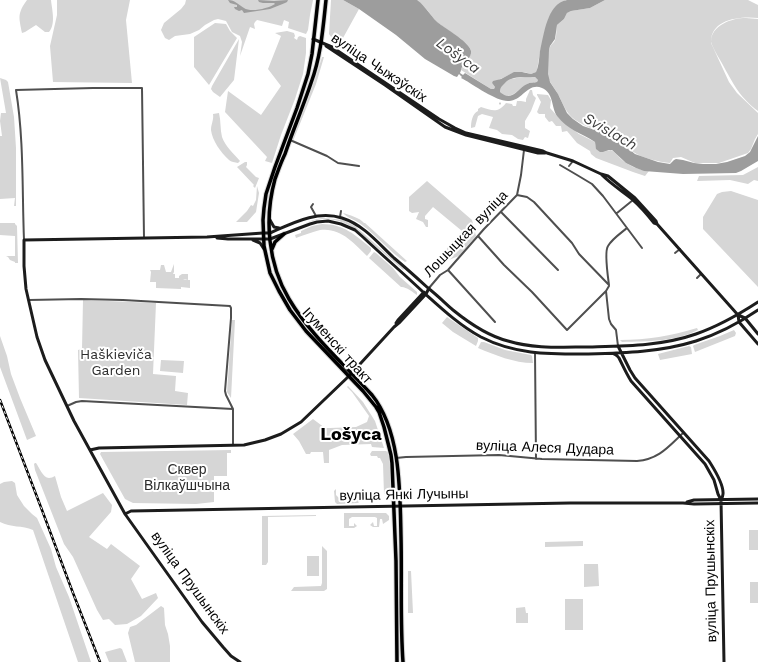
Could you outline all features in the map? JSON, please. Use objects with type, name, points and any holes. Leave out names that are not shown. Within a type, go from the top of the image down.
[{"type":"main road","name":"Ігуменскі тракт","points":[[318,0],[308,74],[266,194],[264,208],[265,251],[270,272],[290,310],[306,331],[372,395],[382,409],[388,425],[396,458],[400,506],[403,662]]},
{"type":"main road","name":"Ігуменскі тракт","points":[[326,0],[319,56],[312,82],[275,178],[270,207],[271,252],[276,270],[284,289],[298,313],[369,398],[379,412],[384,427],[391,455],[394,506],[397,662]]},
{"type":"main road","points":[[271,252],[275,242],[284,234]]},
{"type":"street","name":"вуліца Чыжэўскіх","points":[[313,39],[321,42],[330,50],[385,85],[445,127],[466,135],[543,151],[608,176],[656,221],[657,224],[738,315]]},
{"type":"street","points":[[144,238],[142,88],[16,90],[23,168],[24,240],[207,237],[270,233],[308,218],[316,216],[331,216],[352,222],[368,232],[388,252],[462,317],[485,332],[506,341],[556,348],[644,345],[679,339],[705,331],[728,321],[758,302]]},
{"type":"street","points":[[286,137],[327,156],[338,163],[359,166]]},
{"type":"street","name":"Лошыцкая вуліца","points":[[429,288],[440,275],[448,270],[517,195],[522,175],[525,148]]},
{"type":"street","points":[[570,166],[572,161]]},
{"type":"street","points":[[560,165],[592,184],[617,213],[642,248]]},
{"type":"street","points":[[517,195],[527,197],[534,202],[609,286]]},
{"type":"street","points":[[617,213],[634,199]]},
{"type":"street","points":[[313,204],[311,207],[316,216]]},
{"type":"street","points":[[340,218],[341,211]]},
{"type":"street","points":[[501,212],[558,270]]},
{"type":"street","points":[[270,220],[274,227],[281,228]]},
{"type":"street","points":[[207,237],[228,239],[270,239],[322,221],[334,222],[348,226],[364,238],[458,323],[482,338],[505,347],[535,353],[610,354],[662,349],[715,334],[739,322],[758,310]]},
{"type":"street","points":[[478,236],[567,330],[606,291],[609,286],[607,272],[607,248],[610,243],[627,228]]},
{"type":"street","points":[[250,239],[260,243],[265,251]]},
{"type":"street","name":"вуліца Прушынскіх","points":[[24,240],[24,266],[28,300],[41,348],[67,407],[126,514],[202,622],[231,656],[240,662]]},
{"type":"street","points":[[675,253],[680,249]]},
{"type":"street","points":[[448,270],[495,322]]},
{"type":"street","points":[[697,278],[702,274]]},
{"type":"street","points":[[90,450],[100,448],[244,445],[260,442],[281,434],[301,422],[350,375],[429,288]]},
{"type":"street","points":[[606,291],[609,319],[616,330],[618,346],[630,370],[682,434]]},
{"type":"street","points":[[28,300],[123,300],[230,306],[231,318],[225,391],[233,409],[233,445]]},
{"type":"street","points":[[738,315],[745,318],[758,334]]},
{"type":"street","points":[[738,315],[739,322],[758,344]]},
{"type":"street","points":[[535,353],[536,459]]},
{"type":"street","points":[[610,354],[617,355],[625,373],[631,381],[682,434]]},
{"type":"street","points":[[67,407],[76,402],[82,401],[233,409]]},
{"type":"street","name":"вуліца Прушынскіх","points":[[682,434],[705,464],[714,480],[721,502],[724,662]]},
{"type":"street","name":"вуліца Алеся Дудара","points":[[396,458],[499,456],[536,459],[637,461],[650,459],[662,452],[682,434]]},
{"type":"street","name":"вуліца Янкі Лучыны","points":[[126,514],[131,511],[570,503],[683,502],[694,504],[758,500]]},
{"type":"street","name":"вуліца Янкі Лучыны","points":[[721,502],[758,503]]},
{"type":"green space","points":[[27,0],[51,0],[53,21],[49,32],[45,32],[36,25],[22,33],[20,12]]},
{"type":"green space","points":[[57,0],[130,0],[126,20],[132,83],[53,82],[50,46],[57,15]]},
{"type":"green space","points":[[186,0],[313,0],[306,34],[288,28],[289,22],[284,20],[282,26],[257,20],[254,24],[255,29],[250,27],[240,56],[242,42],[240,36],[232,32],[226,21],[218,19],[190,34],[175,36],[169,40],[165,38],[161,30],[164,23],[181,9]]},
{"type":"green space","points":[[331,0],[343,0],[359,9],[338,47],[329,34]]},
{"type":"green space","points":[[416,0],[566,0],[555,7],[549,17],[536,72],[531,74],[524,72],[513,73],[492,83],[495,87],[494,89],[491,89],[461,70],[471,54],[469,47],[461,39],[438,23]]},
{"type":"green space","points":[[605,0],[748,0],[758,5],[758,18],[735,19],[721,24],[715,29],[712,35],[711,43],[729,82],[737,93],[758,113],[758,134],[748,153],[719,163],[695,163],[681,157],[673,158],[670,163],[656,161],[645,158],[616,138],[586,126],[570,115],[565,109],[547,75],[550,46],[556,38],[557,25],[564,19],[567,13],[590,8]]},
{"type":"green space","points":[[735,19],[758,19],[758,111],[738,91],[715,52],[711,42],[714,31],[718,27]]},
{"type":"green space","points":[[215,23],[226,24],[237,38],[209,85],[194,67],[194,37]]},
{"type":"green space","points":[[287,31],[294,33],[294,38],[297,40],[300,36],[306,38],[306,53],[303,74],[272,163],[265,161],[267,157],[225,112],[228,91],[261,115],[281,86],[268,69],[281,36],[275,33]]},
{"type":"green space","points":[[239,39],[234,80],[220,97],[211,89]]},
{"type":"green space","points":[[322,57],[324,57],[316,84],[293,141],[292,138]]},
{"type":"green space","points":[[535,77],[538,80],[537,82],[528,83],[510,96],[503,95],[499,91],[505,82],[514,78]]},
{"type":"green space","points":[[0,78],[8,82],[14,117],[16,148],[16,206],[14,206],[15,198],[0,199],[0,136],[2,136],[0,121],[1,113],[6,113]]},
{"type":"green space","points":[[530,90],[532,90],[533,95],[536,98],[525,121],[525,128],[530,131],[528,138],[525,137],[523,140],[518,139],[512,135],[502,134],[497,130],[489,128],[493,117],[482,114],[478,116],[475,127],[471,128],[473,116],[481,107],[497,110],[506,103],[516,106],[517,101],[526,102]]},
{"type":"green space","points":[[537,94],[548,95],[551,100],[550,108],[559,118],[579,134],[595,142],[596,147],[602,152],[611,150],[630,165],[638,169],[649,171],[645,176],[596,158],[590,151],[577,143],[567,131],[562,132],[561,126],[556,126],[552,121],[549,122],[545,117],[545,114],[539,114],[537,112],[541,102]]},
{"type":"green space","points":[[219,113],[223,140],[227,147],[240,161],[238,163],[231,161],[226,157],[217,146],[213,138],[211,130],[213,114]]},
{"type":"green space","points":[[247,162],[246,167],[259,178],[255,188],[237,167]]},
{"type":"green space","points":[[758,167],[758,181],[754,180],[748,184],[730,180],[697,181],[699,176],[743,175]]},
{"type":"green space","points":[[427,181],[472,220],[476,236],[459,256],[446,261],[447,248],[462,231],[433,207],[425,216],[425,219],[428,220],[428,227],[426,227],[423,222],[416,219],[419,212],[412,213],[409,211],[409,197]]},
{"type":"green space","points":[[257,186],[259,193],[256,212],[247,222],[236,222],[251,205],[253,206],[256,200]]},
{"type":"green space","points":[[731,191],[758,200],[758,287],[703,229],[703,217],[717,194]]},
{"type":"green space","points":[[343,213],[355,217],[365,223],[407,261],[405,262],[399,258],[360,223]]},
{"type":"green space","points":[[322,218],[343,220],[355,226],[404,269],[403,270],[363,235],[345,223],[330,219],[322,219],[304,224]]},
{"type":"green space","points":[[0,223],[15,223],[17,226],[18,263],[15,263],[6,256],[15,256],[15,236],[0,235]]},
{"type":"green space","points":[[330,224],[349,231],[371,248],[371,251],[367,256],[346,237],[334,231],[320,230],[296,238],[295,235],[301,233],[301,231],[312,226]]},
{"type":"green space","points":[[374,252],[393,268],[400,277],[417,292],[417,295],[407,288],[401,287],[369,258]]},
{"type":"green space","points":[[174,264],[173,274],[175,274],[175,278],[179,278],[182,274],[188,274],[190,288],[156,288],[156,282],[150,282],[150,270],[160,270],[161,265],[164,265],[166,272],[171,272]]},
{"type":"green space","name":"Haškieviča Garden","points":[[83,300],[156,303],[153,374],[176,376],[175,391],[188,393],[187,405],[79,398],[78,350],[82,349]]},
{"type":"green space","points":[[447,317],[478,338],[476,346],[453,332],[442,323]]},
{"type":"green space","points":[[232,320],[235,320],[231,398],[227,392]]},
{"type":"green space","points":[[697,328],[698,330],[689,334],[671,339],[622,342],[620,340],[659,337]]},
{"type":"green space","points":[[734,330],[736,333],[735,336],[695,352],[694,345]]},
{"type":"green space","points":[[0,336],[11,374],[36,436],[27,440],[0,367]]},
{"type":"green space","points":[[481,342],[505,350],[531,355],[533,363],[512,360],[484,351],[478,348]]},
{"type":"green space","points":[[689,346],[691,347],[692,354],[660,360],[658,354]]},
{"type":"green space","points":[[161,360],[184,361],[183,373],[160,371]]},
{"type":"green space","points":[[348,386],[363,402],[375,421],[384,448],[372,447],[371,444],[342,445],[329,450],[329,463],[324,463],[323,452],[311,452],[310,454],[306,454],[299,441],[293,434],[313,419],[325,428],[356,427],[367,422],[369,416],[347,387]]},
{"type":"green space","name":"Сквер Вілкаўшчына","points":[[231,450],[231,453],[227,453],[227,476],[214,476],[214,502],[196,504],[133,503],[125,499],[100,454],[101,452]]},
{"type":"green space","points":[[372,451],[386,451],[389,453],[391,496],[384,494],[383,464],[377,456],[371,456],[370,454]]},
{"type":"green space","points":[[35,463],[47,478],[55,476],[67,511],[103,493],[112,505],[111,512],[89,537],[107,549],[111,544],[140,566],[131,579],[142,599],[156,593],[158,598],[141,616],[127,624],[115,625],[109,619],[103,620],[73,557],[64,544],[35,470]]},
{"type":"green space","points":[[12,481],[15,483],[17,495],[24,506],[37,518],[51,549],[56,567],[69,597],[91,662],[78,662],[33,530],[0,522],[0,484]]},
{"type":"green space","points":[[336,489],[336,495],[339,498],[378,497],[380,499],[361,500],[358,503],[337,504],[335,502],[334,491]]},
{"type":"green space","points":[[344,513],[386,513],[389,516],[389,520],[383,524],[382,519],[380,519],[379,527],[373,527],[370,525],[373,522],[374,526],[377,526],[377,518],[375,517],[352,517],[349,519],[349,526],[354,526],[354,523],[357,526],[354,528],[344,528]]},
{"type":"green space","points":[[316,515],[268,517],[268,562],[266,565],[262,565],[262,516]]},
{"type":"green space","points":[[749,530],[758,530],[758,550],[749,550]]},
{"type":"green space","points":[[583,541],[583,546],[545,547],[545,542]]},
{"type":"green space","points":[[322,546],[327,551],[327,589],[324,591],[291,591],[294,587],[321,586]]},
{"type":"green space","points":[[307,556],[319,556],[319,576],[307,576]]},
{"type":"green space","points":[[584,564],[598,564],[599,586],[584,587]]},
{"type":"green space","points":[[408,571],[411,571],[413,613],[408,613]]},
{"type":"green space","points":[[750,582],[758,582],[758,603],[750,603]]},
{"type":"green space","points":[[565,599],[583,599],[583,630],[565,630]]},
{"type":"green space","points":[[161,606],[164,608],[165,625],[170,646],[170,662],[135,662],[128,633],[130,627],[136,625]]},
{"type":"green space","points":[[525,607],[526,613],[528,613],[528,623],[516,623],[516,608]]},
{"type":"green space","points":[[120,648],[122,649],[127,662],[109,662],[105,652]]},
{"type":"water","points":[[228,0],[237,3],[244,8],[255,10],[275,4],[263,3],[259,2],[258,0],[288,0],[285,3],[270,9],[244,13],[242,10],[239,11],[235,9],[234,7],[237,7],[237,5],[230,3]]},
{"type":"water","points":[[343,0],[417,0],[424,6],[434,19],[458,36],[470,48],[470,56],[463,65],[460,73],[463,75],[465,73],[491,89],[494,89],[495,87],[492,83],[493,81],[501,79],[514,72],[531,74],[536,72],[543,37],[548,21],[551,13],[560,2],[567,0],[605,0],[590,8],[567,13],[564,19],[557,25],[555,39],[549,50],[548,74],[550,82],[558,94],[567,113],[583,126],[617,139],[635,154],[658,162],[670,164],[676,159],[703,164],[727,162],[745,156],[750,152],[758,136],[758,161],[736,173],[683,174],[644,171],[636,168],[626,163],[612,150],[600,152],[596,149],[595,142],[561,121],[555,112],[549,93],[546,90],[537,87],[529,89],[514,100],[504,101],[498,99],[461,78],[462,77],[459,74],[457,77],[454,76],[425,59],[396,35],[359,9]],"holes":[[[535,77],[538,80],[537,82],[527,84],[515,94],[508,96],[500,92],[501,87],[510,79]]]},
{"type":"railway","points":[[0,400],[100,662]]},
{"type":"district","name":"Lošyca","points":[[351,435]]},
{"type":"water label","name":"Svislach","points":[[610,132]]}]
